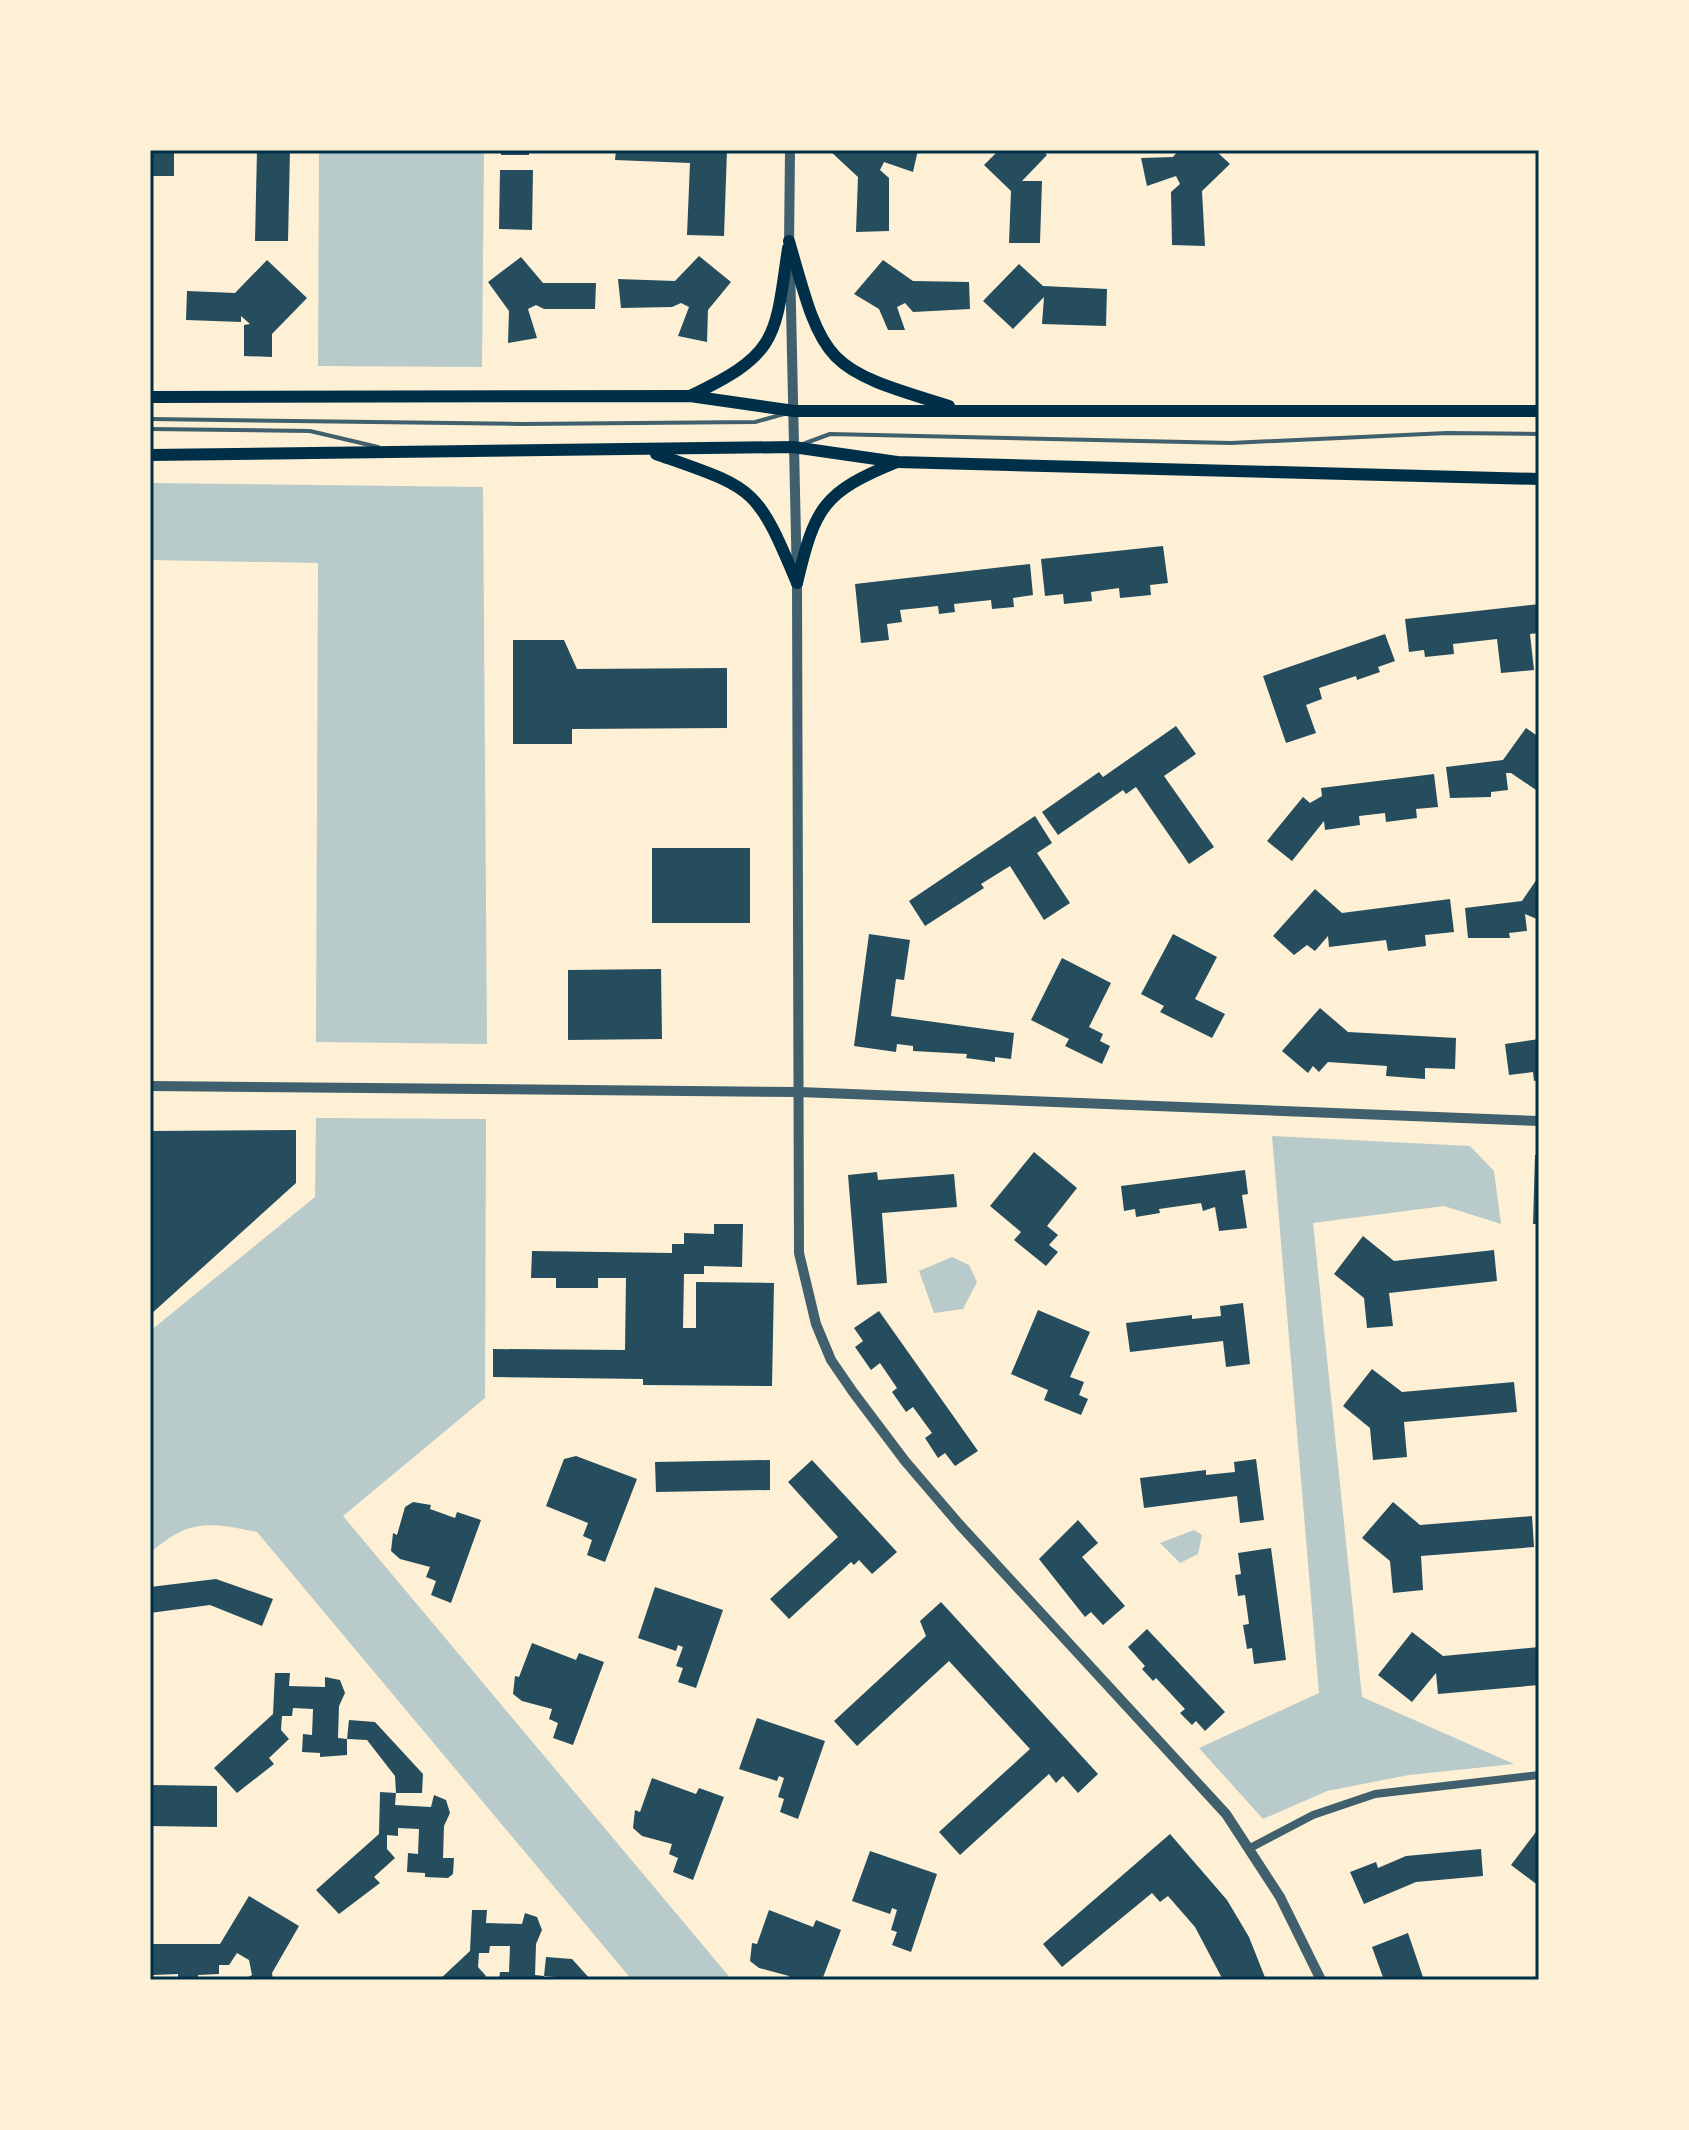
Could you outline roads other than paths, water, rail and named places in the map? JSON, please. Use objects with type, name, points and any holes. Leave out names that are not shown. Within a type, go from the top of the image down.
[{"type":"main road","points":[[690,396],[729,378],[766,345],[777,326],[789,241]]},
{"type":"main road","points":[[789,241],[812,323],[835,359],[884,387],[960,410]]},
{"type":"main road","points":[[150,397],[690,396],[794,411],[1539,411]]},
{"type":"main road","points":[[150,455],[793,447],[897,462],[1539,479]]},
{"type":"main road","points":[[646,450],[736,482],[752,494],[771,520],[797,583]]},
{"type":"main road","points":[[797,583],[808,538],[825,504],[855,479],[897,462]]},
{"type":"street","points":[[790,150],[789,241],[797,583],[799,1253],[816,1324],[831,1360],[905,1461],[1226,1814],[1280,1897],[1321,1980]]},
{"type":"street","points":[[150,1086],[799,1092],[1539,1121]]},
{"type":"street","points":[[1250,1848],[1313,1815],[1375,1794],[1539,1775]]},
{"type":"lane","points":[[150,419],[506,424],[724,423],[755,422],[794,411]]},
{"type":"lane","points":[[150,429],[310,431],[399,452]]},
{"type":"lane","points":[[793,447],[830,434],[1231,443],[1447,433],[1539,434]]}]
